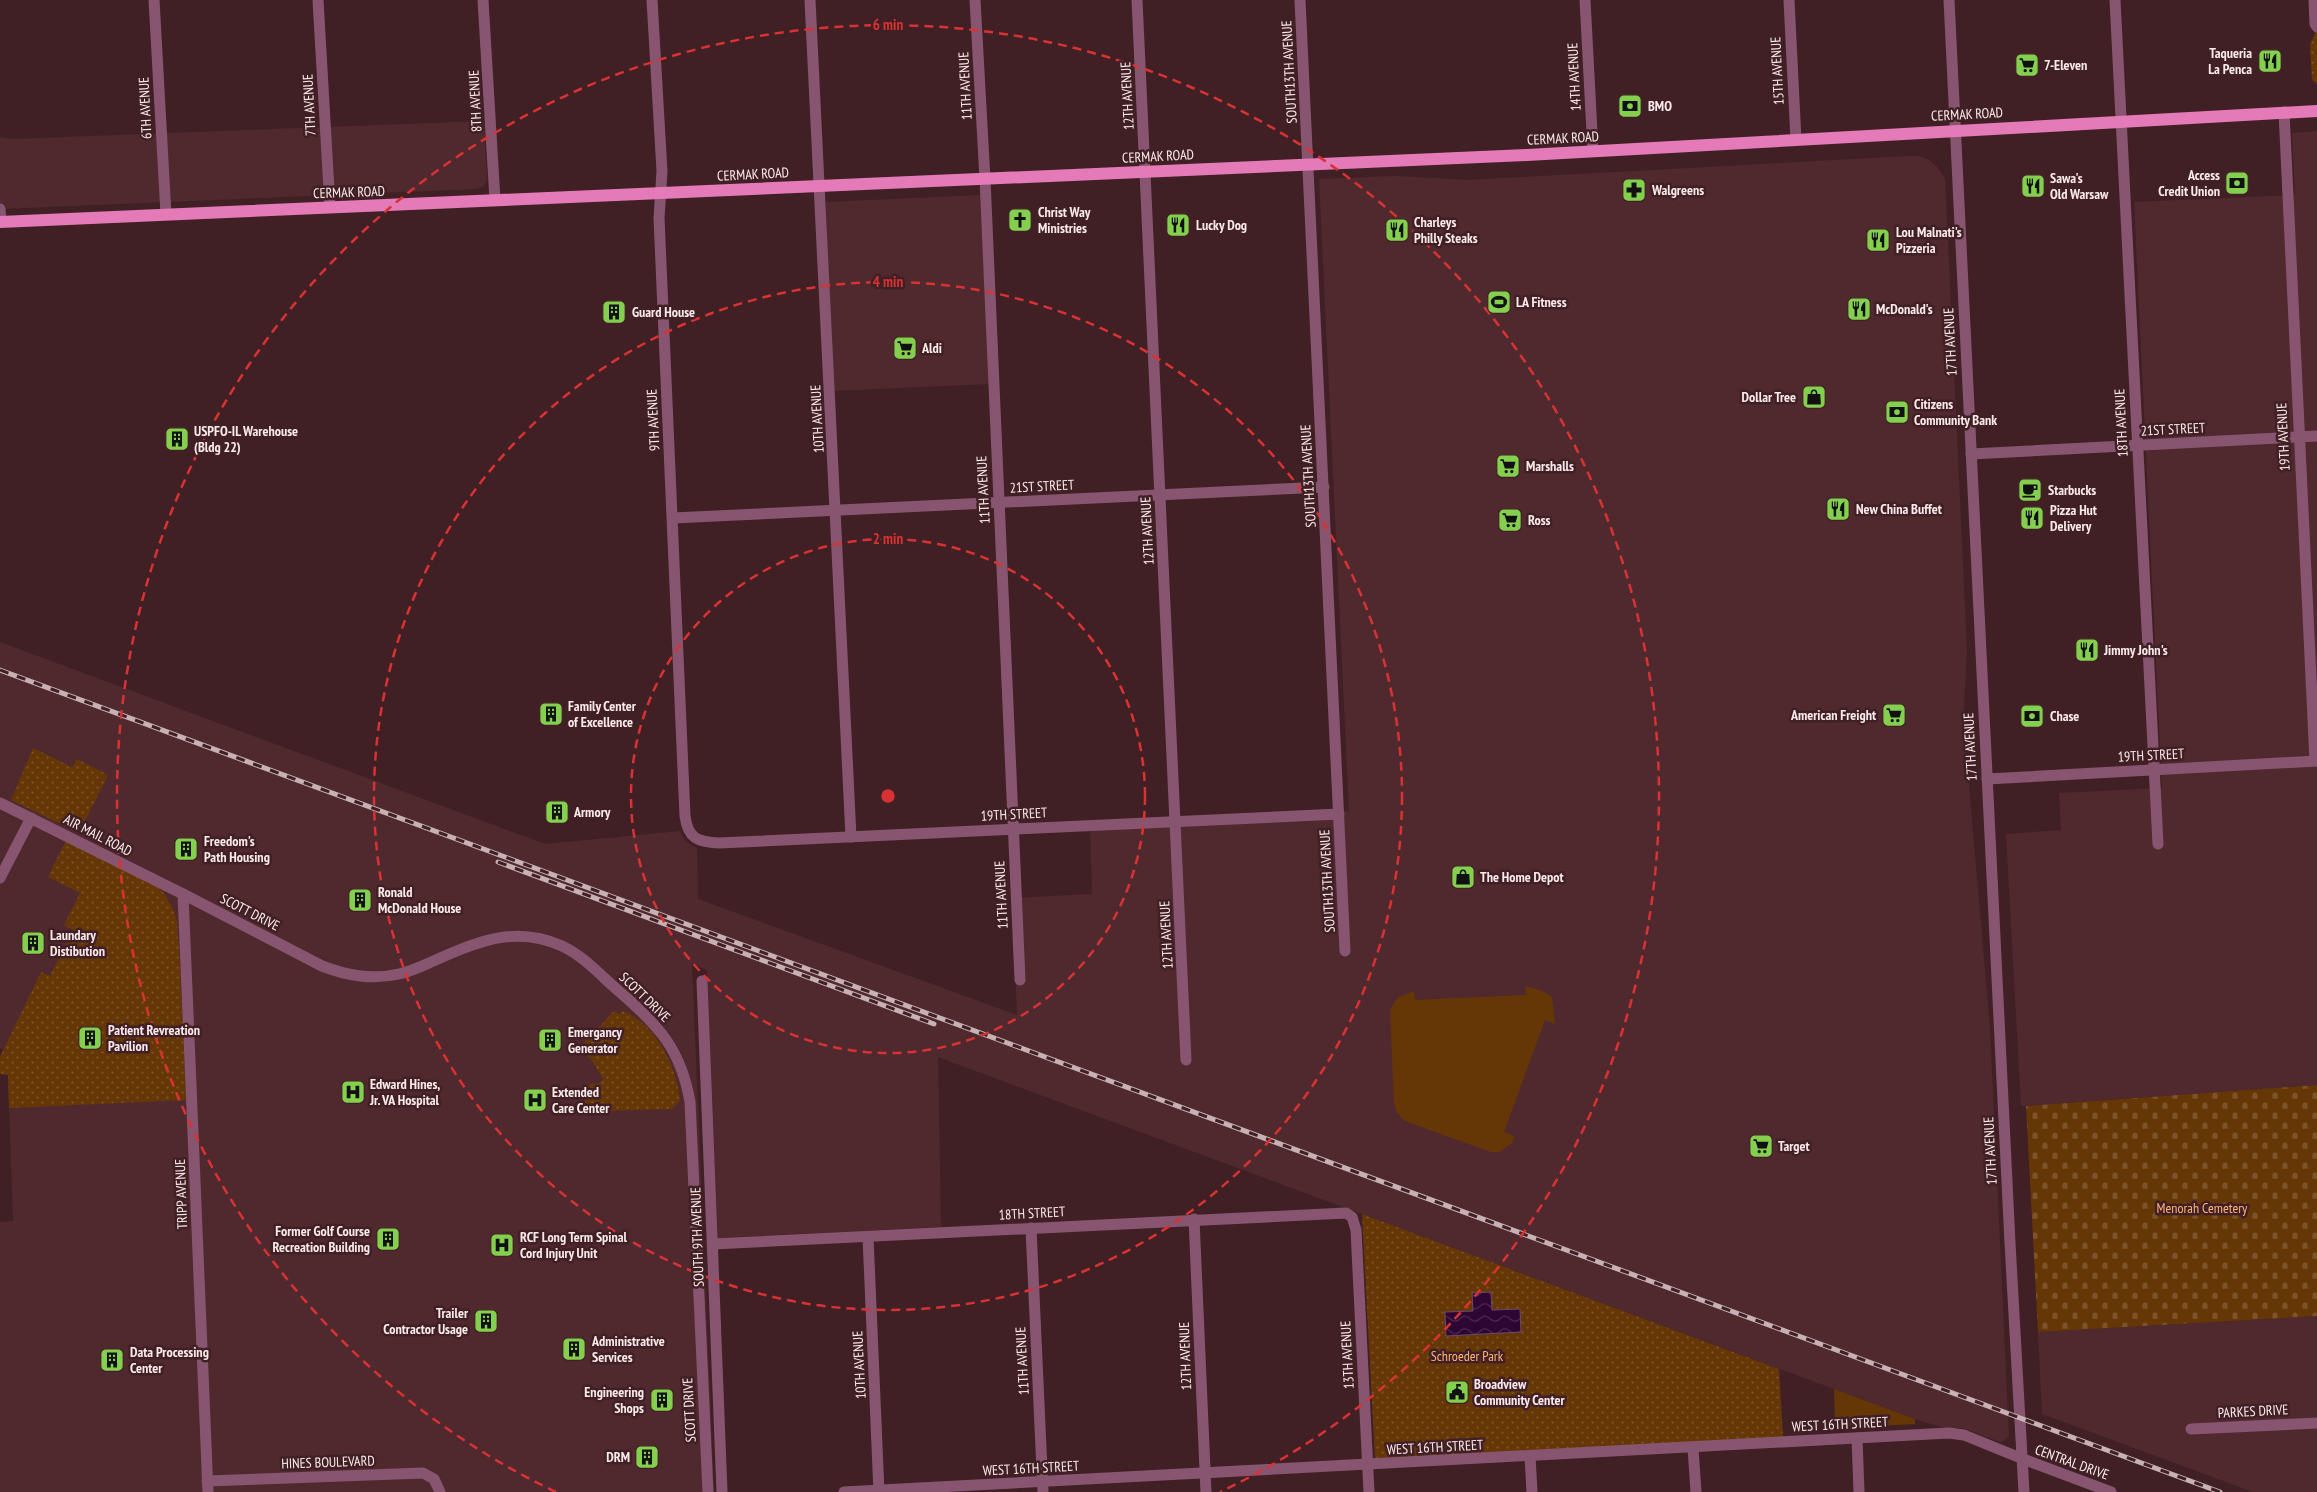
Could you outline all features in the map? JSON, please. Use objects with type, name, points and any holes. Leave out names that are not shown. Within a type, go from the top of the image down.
[{"type":"main road","name":"CERMAK ROAD","points":[[0,222],[1309,165],[2317,111]]},
{"type":"street","name":"6TH AVENUE","points":[[154,0],[166,214]]},
{"type":"street","name":"7TH AVENUE","points":[[318,0],[330,207]]},
{"type":"street","name":"8TH AVENUE","points":[[484,0],[495,200]]},
{"type":"street","name":"9TH AVENUE","points":[[652,0],[661,162],[659,218],[685,816],[686,825],[693,836]]},
{"type":"street","name":"10TH AVENUE","points":[[810,0],[821,186],[851,837]]},
{"type":"street","name":"11TH AVENUE","points":[[975,0],[985,180],[1020,980]]},
{"type":"street","name":"12TH AVENUE","points":[[1137,0],[1186,1060]]},
{"type":"street","name":"SOUTH13TH AVENUE","points":[[1300,0],[1345,951]]},
{"type":"street","name":"14TH AVENUE","points":[[1585,0],[1593,151]]},
{"type":"street","name":"15TH AVENUE","points":[[1789,0],[1796,140]]},
{"type":"street","name":"17TH AVENUE","points":[[1949,0],[2009,1225],[2024,1492]]},
{"type":"street","name":"18TH AVENUE","points":[[2115,0],[2158,844]]},
{"type":"street","points":[[2314,0],[2315,24],[2317,27]]},
{"type":"street","name":"19TH AVENUE","points":[[2284,112],[2298,437],[2316,761]]},
{"type":"street","points":[[0,209],[0,222]]},
{"type":"street","name":"21ST STREET","points":[[1971,454],[2317,436]]},
{"type":"street","name":"21ST STREET","points":[[673,518],[1324,487]]},
{"type":"street","name":"19TH STREET","points":[[1987,779],[2316,761]]},
{"type":"street","name":"AIR MAIL ROAD","points":[[0,803],[183,894]]},
{"type":"street","name":"19TH STREET","points":[[693,836],[700,840],[719,843],[1339,814]]},
{"type":"street","points":[[0,878],[31,818]]},
{"type":"street","name":"TRIPP AVENUE","points":[[183,894],[208,1486]]},
{"type":"street","name":"SCOTT DRIVE","points":[[183,894],[322,966],[350,976],[368,977],[401,974],[470,944],[496,937],[512,936],[548,942],[563,947],[584,961],[658,1028],[670,1043],[680,1064],[690,1102],[708,1492]]},
{"type":"street","name":"SOUTH 9TH AVENUE","points":[[702,981],[722,1492]]},
{"type":"street","name":"18TH STREET","points":[[713,1244],[1339,1212],[1352,1217]]},
{"type":"street","name":"13TH AVENUE","points":[[1352,1217],[1356,1230],[1368,1492]]},
{"type":"street","name":"12TH AVENUE","points":[[1194,1219],[1206,1492]]},
{"type":"street","name":"11TH AVENUE","points":[[1031,1228],[1043,1487]]},
{"type":"street","name":"10TH AVENUE","points":[[868,1237],[879,1491]]},
{"type":"street","name":"PARKES DRIVE","points":[[2191,1429],[2317,1423]]},
{"type":"street","name":"WEST 16TH STREET","points":[[844,1492],[1043,1487],[1205,1474],[1949,1433],[1964,1435],[2023,1459]]},
{"type":"street","points":[[1856,1438],[1859,1492]]},
{"type":"street","points":[[1694,1448],[1696,1492]]},
{"type":"street","points":[[1530,1456],[1532,1492]]},
{"type":"street","name":"CENTRAL DRIVE","points":[[2023,1459],[2111,1492]]},
{"type":"street","name":"HINES BOULEVARD","points":[[208,1486],[423,1473],[434,1479],[440,1492]]},
{"type":"shaded area","points":[[484,121],[487,180],[484,186],[476,189],[0,209],[0,137],[12,139]]},
{"type":"shaded area","points":[[2317,131],[2317,1085],[2021,1106],[2006,834],[2061,830],[2059,793],[2162,788],[2134,202],[2295,195],[2292,133]]},
{"type":"shaded area","points":[[1919,156],[1929,160],[1945,178],[1967,651],[1964,706],[1966,751],[1990,1028],[2009,1436],[2004,1441],[2000,1442],[1963,1428],[1944,1428],[1915,1419],[938,1057],[941,1227],[718,1238],[707,970],[692,963],[714,1492],[0,1492],[0,1222],[13,1221],[8,1075],[0,1074],[0,1057],[3,1050],[0,1048],[0,642],[545,844],[680,831],[685,841],[697,848],[698,899],[1017,1015],[1012,898],[1092,894],[1090,822],[1349,811],[1319,179],[1396,176],[1468,180]]},
{"type":"shaded area","points":[[980,195],[990,384],[831,391],[826,202]]},
{"type":"shaded area","points":[[2317,1316],[2317,1492],[2253,1492],[2042,1414],[2038,1332]]},
{"type":"green space","points":[[2317,28],[2317,84],[2312,80],[2310,45]]},
{"type":"green space","points":[[33,748],[72,767],[77,759],[108,775],[79,833],[11,800]]},
{"type":"green space","points":[[66,840],[152,883],[164,893],[173,909],[177,922],[186,1100],[9,1108],[8,1075],[0,1074],[0,1057],[41,972],[50,976],[73,930],[64,925],[80,893],[48,877]]},
{"type":"green space","points":[[1525,986],[1542,991],[1552,997],[1555,1024],[1545,1020],[1504,1132],[1514,1136],[1513,1142],[1499,1152],[1491,1152],[1405,1121],[1397,1113],[1394,1103],[1390,1010],[1397,998],[1414,991],[1415,1000],[1526,995]]},
{"type":"green space","points":[[614,1011],[619,1014],[623,1011],[635,1017],[655,1036],[663,1048],[674,1074],[680,1100],[672,1109],[604,1111],[603,1109],[585,1115],[584,1085],[600,1083],[603,1079],[593,1062],[580,1047]]},
{"type":"green space","name":"Menorah Cemetery","points":[[2317,1085],[2317,1316],[2038,1332],[2026,1106]]},
{"type":"green space","name":"Schroeder Park","points":[[1362,1214],[1779,1369],[1783,1438],[1375,1458]]},
{"type":"green space","points":[[1834,1389],[1915,1419],[1915,1424],[1835,1428]]},
{"type":"water","points":[[1491,1292],[1492,1310],[1520,1309],[1521,1332],[1446,1336],[1445,1312],[1473,1311],[1472,1293]]},
{"type":"railway","points":[[0,670],[2220,1492]]},
{"type":"railway","points":[[498,862],[934,1024]]},
{"type":"place","name":"Taqueria La Penca","points":[[2270,61]]},
{"type":"place","name":"7-Eleven","points":[[2027,65]]},
{"type":"place","name":"BMO","points":[[1630,106]]},
{"type":"place","name":"Access Credit Union","points":[[2237,183]]},
{"type":"place","name":"Sawa's Old Warsaw","points":[[2033,186]]},
{"type":"place","name":"Walgreens","points":[[1634,190]]},
{"type":"place","name":"Christ Way Ministries","points":[[1020,220]]},
{"type":"place","name":"Lucky Dog","points":[[1178,225]]},
{"type":"place","name":"Charleys Philly Steaks","points":[[1397,230]]},
{"type":"place","name":"Lou Malnati's Pizzeria","points":[[1878,240]]},
{"type":"place","name":"LA Fitness","points":[[1499,302]]},
{"type":"place","name":"McDonald's","points":[[1859,309]]},
{"type":"place","name":"Guard House","points":[[614,312]]},
{"type":"place","name":"Aldi","points":[[905,348]]},
{"type":"place","name":"Dollar Tree","points":[[1814,397]]},
{"type":"place","name":"Citizens Community Bank","points":[[1897,412]]},
{"type":"place","name":"USPFO-IL Warehouse (Bldg 22)","points":[[177,439]]},
{"type":"place","name":"Marshalls","points":[[1508,466]]},
{"type":"place","name":"Starbucks","points":[[2030,490]]},
{"type":"place","name":"New China Buffet","points":[[1838,509]]},
{"type":"place","name":"Pizza Hut Delivery","points":[[2032,518]]},
{"type":"place","name":"Ross","points":[[1510,520]]},
{"type":"place","name":"Jimmy John's","points":[[2087,650]]},
{"type":"place","name":"Family Center of Excellence","points":[[551,714]]},
{"type":"place","name":"American Freight","points":[[1894,715]]},
{"type":"place","name":"Chase","points":[[2032,716]]},
{"type":"place","name":"Armory","points":[[557,812]]},
{"type":"place","name":"Freedom's Path Housing","points":[[186,849]]},
{"type":"place","name":"The Home Depot","points":[[1463,877]]},
{"type":"place","name":"Ronald McDonald House","points":[[360,900]]},
{"type":"place","name":"Laundary Distibution","points":[[33,943]]},
{"type":"place","name":"Patient Revreation Pavilion","points":[[90,1038]]},
{"type":"place","name":"Emergancy Generator","points":[[550,1040]]},
{"type":"place","name":"Edward Hines, Jr. VA Hospital","points":[[353,1092]]},
{"type":"place","name":"Extended Care Center","points":[[535,1100]]},
{"type":"place","name":"Target","points":[[1761,1146]]},
{"type":"place","name":"Former Golf Course Recreation Building","points":[[388,1239]]},
{"type":"place","name":"RCF Long Term Spinal Cord Injury Unit","points":[[502,1245]]},
{"type":"place","name":"Trailer Contractor Usage","points":[[486,1321]]},
{"type":"place","name":"Administrative Services","points":[[574,1349]]},
{"type":"place","name":"Data Processing Center","points":[[112,1360]]},
{"type":"place","name":"Broadview Community Center","points":[[1457,1392]]},
{"type":"place","name":"Engineering Shops","points":[[662,1400]]},
{"type":"place","name":"DRM","points":[[647,1457]]}]
